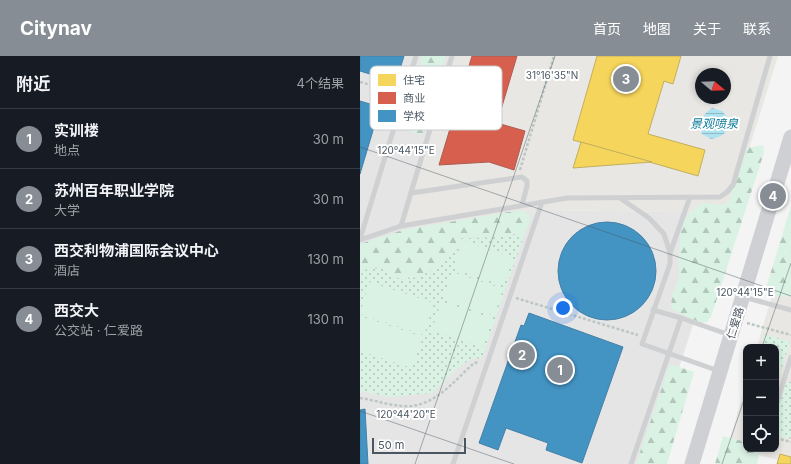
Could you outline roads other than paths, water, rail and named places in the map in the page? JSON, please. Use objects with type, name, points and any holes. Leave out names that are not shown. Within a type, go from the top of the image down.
[{"type":"main road","name":"仁爱路","points":[[692,464],[791,137]]},
{"type":"lane","points":[[413,66],[416,56]]},
{"type":"lane","points":[[449,66],[452,56]]},
{"type":"lane","points":[[360,239],[402,226],[567,198],[720,196],[727,192],[733,185],[770,56]]},
{"type":"lane","points":[[360,239],[393,130]]},
{"type":"lane","points":[[402,226],[430,130]]},
{"type":"lane","points":[[411,193],[522,177],[527,181],[522,205]]},
{"type":"lane","points":[[670,253],[690,197]]},
{"type":"lane","points":[[620,198],[649,218],[664,234],[670,253],[670,264],[642,344],[720,371]]},
{"type":"lane","points":[[453,464],[542,202]]},
{"type":"lane","points":[[743,296],[791,310]]},
{"type":"lane","points":[[653,310],[681,318],[731,336]]},
{"type":"lane","points":[[631,464],[681,318]]},
{"type":"lane","points":[[779,396],[791,357]]},
{"type":"water","name":"景观喷泉","points":[[712,108],[722,111],[729,119],[726,131],[719,137],[711,139],[702,134],[701,123],[706,113]]},
{"type":"place","name":"西交利物浦国际会议中心","points":[[626,79]]},
{"type":"place","name":"西交大","points":[[773,196]]},
{"type":"place","name":"苏州百年职业学院","points":[[522,355]]},
{"type":"place","name":"实训楼","points":[[560,370]]}]
